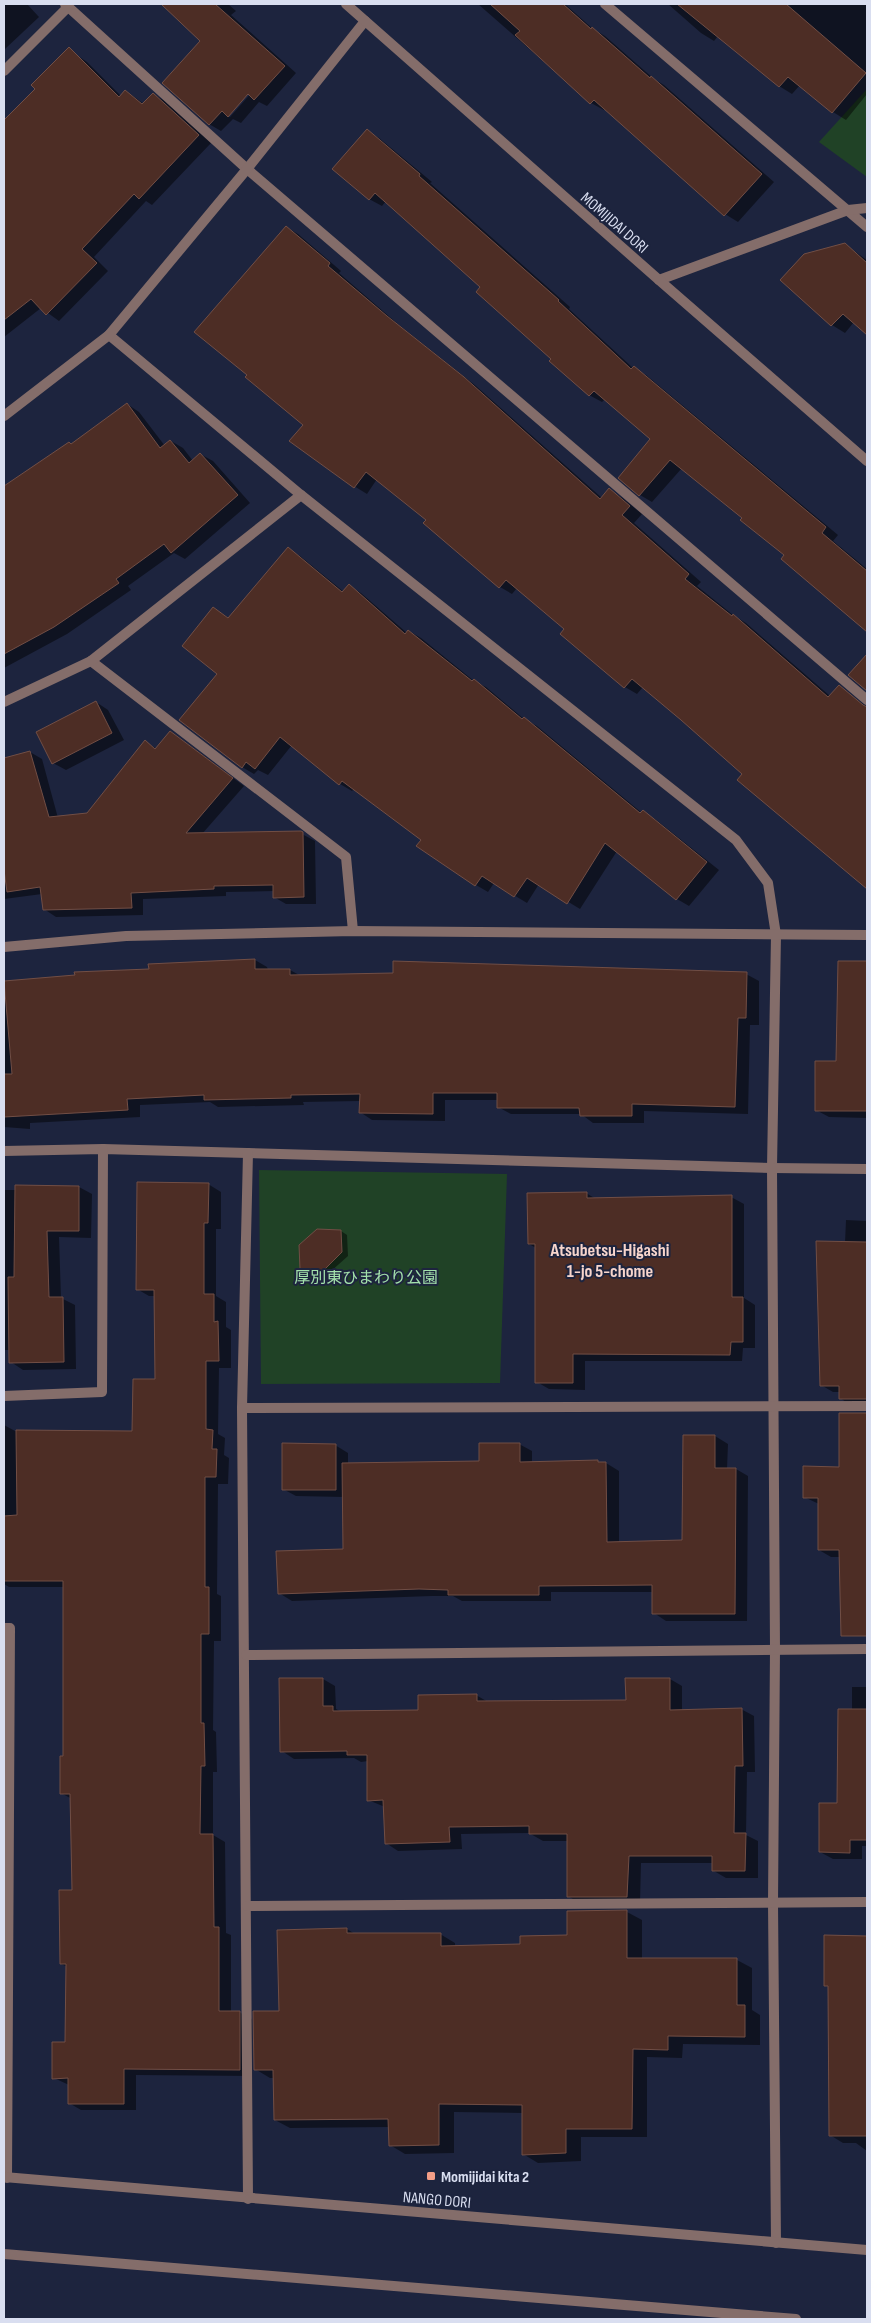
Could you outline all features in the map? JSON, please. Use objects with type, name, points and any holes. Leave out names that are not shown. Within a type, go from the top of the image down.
[{"type":"street","name":"MOMIJIDAI DORI","points":[[346,4],[867,461]]},
{"type":"street","points":[[606,4],[867,227]]},
{"type":"street","points":[[4,72],[66,5],[247,169],[867,700]]},
{"type":"street","points":[[4,416],[109,335],[247,169],[365,21]]},
{"type":"street","points":[[659,280],[848,210],[867,208]]},
{"type":"street","points":[[109,335],[301,495],[736,840],[768,883],[776,934],[772,1168],[776,1649],[773,1903],[776,2243]]},
{"type":"street","points":[[4,702],[91,661],[301,495]]},
{"type":"street","points":[[91,661],[346,858],[352,930]]},
{"type":"street","points":[[4,947],[126,936],[352,930],[867,935]]},
{"type":"street","points":[[4,1151],[103,1149],[248,1152],[772,1168],[867,1169]]},
{"type":"street","points":[[4,1396],[102,1392],[103,1149]]},
{"type":"street","points":[[248,1152],[242,1408],[246,1655],[248,2198]]},
{"type":"street","points":[[242,1408],[867,1406]]},
{"type":"street","points":[[4,1628],[10,1628],[5,2178]]},
{"type":"street","points":[[246,1655],[867,1649]]},
{"type":"street","points":[[247,1906],[867,1902]]},
{"type":"street","name":"NANGO DORI","points":[[5,2178],[867,2250]]},
{"type":"street","points":[[4,2254],[796,2319]]},
{"type":"green space","points":[[867,89],[867,177],[819,142]]},
{"type":"green space","name":"厚別東ひまわり公園","points":[[259,1170],[507,1174],[500,1383],[261,1384]]},
{"type":"building","points":[[161,4],[215,4],[285,66],[254,100],[248,94],[228,117],[222,111],[209,125],[162,83],[200,41]]},
{"type":"building","points":[[490,4],[563,4],[650,78],[651,76],[762,174],[724,216],[594,100],[590,104],[515,35],[520,31]]},
{"type":"building","points":[[677,4],[786,4],[866,73],[832,113],[788,77],[779,87]]},
{"type":"building","points":[[69,47],[119,97],[125,90],[142,104],[153,93],[199,135],[139,199],[134,194],[82,249],[97,263],[46,315],[31,299],[4,320],[4,120],[35,89],[31,85]]},
{"type":"building","points":[[367,129],[420,174],[419,176],[559,300],[631,369],[634,366],[826,527],[822,533],[867,571],[867,632],[781,559],[784,555],[740,520],[742,518],[670,460],[639,496],[618,478],[650,439],[594,391],[589,396],[549,361],[551,359],[476,292],[480,287],[375,193],[369,200],[332,169]]},
{"type":"building","points":[[286,226],[330,263],[328,266],[464,377],[600,499],[609,488],[630,506],[622,515],[689,574],[685,579],[732,616],[733,614],[828,697],[839,685],[867,707],[867,889],[737,780],[742,774],[681,720],[632,679],[624,688],[560,634],[564,629],[506,580],[499,588],[423,523],[426,520],[366,472],[354,488],[289,441],[303,425],[245,377],[247,375],[194,332]]},
{"type":"building","points":[[845,243],[867,263],[867,335],[843,314],[831,326],[780,280],[804,254]]},
{"type":"building","points":[[127,403],[160,448],[170,440],[189,463],[200,453],[238,495],[171,553],[164,544],[116,579],[119,583],[54,627],[4,654],[4,486],[69,442],[71,444]]},
{"type":"building","points":[[288,547],[342,592],[349,584],[405,634],[408,630],[472,681],[474,679],[522,719],[524,717],[640,813],[643,810],[707,862],[676,900],[605,843],[567,904],[527,878],[514,897],[482,876],[475,886],[416,846],[421,840],[342,781],[339,785],[280,737],[255,769],[246,762],[242,768],[179,720],[217,674],[182,646],[213,607],[228,618]]},
{"type":"building","points":[[867,654],[867,691],[848,675]]},
{"type":"building","points":[[96,701],[112,733],[52,764],[36,732]]},
{"type":"building","points":[[170,731],[233,778],[186,833],[303,832],[304,897],[273,898],[273,885],[214,886],[214,889],[131,893],[132,908],[43,910],[40,887],[7,892],[4,870],[4,758],[30,751],[49,817],[87,813],[145,740],[155,749]]},
{"type":"building","points":[[255,959],[255,969],[290,969],[290,975],[393,973],[393,961],[747,972],[746,1018],[738,1018],[735,1107],[632,1104],[632,1116],[580,1116],[579,1108],[497,1108],[497,1093],[433,1093],[433,1114],[359,1113],[360,1094],[291,1095],[291,1098],[204,1100],[204,1095],[127,1099],[128,1110],[4,1117],[4,1074],[12,1074],[4,981],[75,975],[74,972],[149,969],[148,964]]},
{"type":"building","points":[[838,961],[867,961],[867,1111],[815,1111],[815,1061],[836,1061]]},
{"type":"building","points":[[137,1182],[209,1183],[208,1223],[204,1223],[204,1294],[214,1294],[214,1322],[218,1321],[219,1361],[206,1361],[206,1429],[213,1430],[212,1449],[217,1449],[216,1477],[205,1477],[205,1587],[209,1587],[209,1634],[201,1634],[201,1723],[204,1723],[205,1766],[201,1766],[200,1834],[213,1834],[214,1927],[219,1927],[219,2011],[240,2011],[240,2070],[124,2069],[124,2104],[68,2104],[68,2078],[52,2079],[52,2042],[65,2042],[66,1964],[60,1964],[59,1890],[72,1890],[70,1794],[60,1794],[60,1756],[63,1756],[63,1581],[4,1581],[4,1516],[17,1515],[16,1430],[132,1431],[133,1379],[155,1379],[154,1290],[136,1290]]},
{"type":"building","points":[[15,1185],[79,1186],[79,1231],[47,1231],[49,1297],[63,1297],[64,1362],[9,1363],[8,1277],[14,1277]]},
{"type":"building","points":[[587,1192],[587,1198],[732,1195],[732,1297],[743,1297],[743,1342],[731,1342],[730,1355],[573,1354],[573,1383],[535,1383],[535,1244],[528,1244],[527,1193]]},
{"type":"building","points":[[317,1229],[341,1230],[342,1252],[323,1271],[300,1269],[299,1245]]},
{"type":"building","points":[[816,1241],[867,1242],[867,1399],[839,1399],[839,1386],[820,1386]]},
{"type":"building","points":[[839,1413],[867,1413],[867,1636],[841,1636],[839,1550],[818,1550],[818,1498],[803,1498],[803,1466],[839,1467]]},
{"type":"building","points":[[683,1435],[715,1435],[715,1468],[736,1468],[735,1614],[652,1614],[652,1585],[539,1586],[539,1595],[448,1595],[448,1590],[419,1589],[278,1594],[276,1551],[343,1549],[342,1463],[479,1461],[479,1443],[520,1443],[520,1462],[598,1460],[598,1462],[606,1462],[607,1542],[682,1540]]},
{"type":"building","points":[[282,1443],[336,1444],[336,1490],[282,1490]]},
{"type":"building","points":[[279,1678],[323,1678],[323,1706],[333,1706],[333,1711],[418,1710],[418,1695],[477,1694],[477,1701],[626,1700],[625,1678],[670,1678],[670,1710],[742,1708],[743,1766],[735,1766],[734,1833],[746,1833],[745,1871],[712,1871],[712,1856],[629,1856],[627,1897],[567,1897],[567,1834],[529,1834],[529,1826],[449,1827],[450,1842],[385,1844],[383,1800],[367,1801],[367,1755],[347,1755],[347,1751],[280,1752]]},
{"type":"building","points":[[838,1709],[867,1709],[867,1840],[850,1840],[850,1853],[819,1852],[819,1803],[837,1803]]},
{"type":"building","points":[[627,1910],[627,1958],[737,1958],[737,2005],[745,2005],[745,2037],[668,2036],[668,2050],[633,2049],[632,2129],[566,2129],[566,2153],[522,2155],[522,2105],[439,2104],[439,2145],[389,2146],[388,2119],[274,2120],[273,2070],[254,2070],[253,2011],[279,2011],[277,1930],[347,1928],[347,1933],[441,1933],[441,1946],[520,1944],[520,1936],[567,1935],[567,1911]]},
{"type":"building","points":[[824,1935],[867,1936],[867,2136],[829,2136],[828,1986],[824,1986]]},
{"type":"place","name":"Momijidai kita 2","points":[[431,2176]]},
{"type":"district","name":"Atsubetsu-Higashi 1-jo 5-chome","points":[[610,1260]]}]
